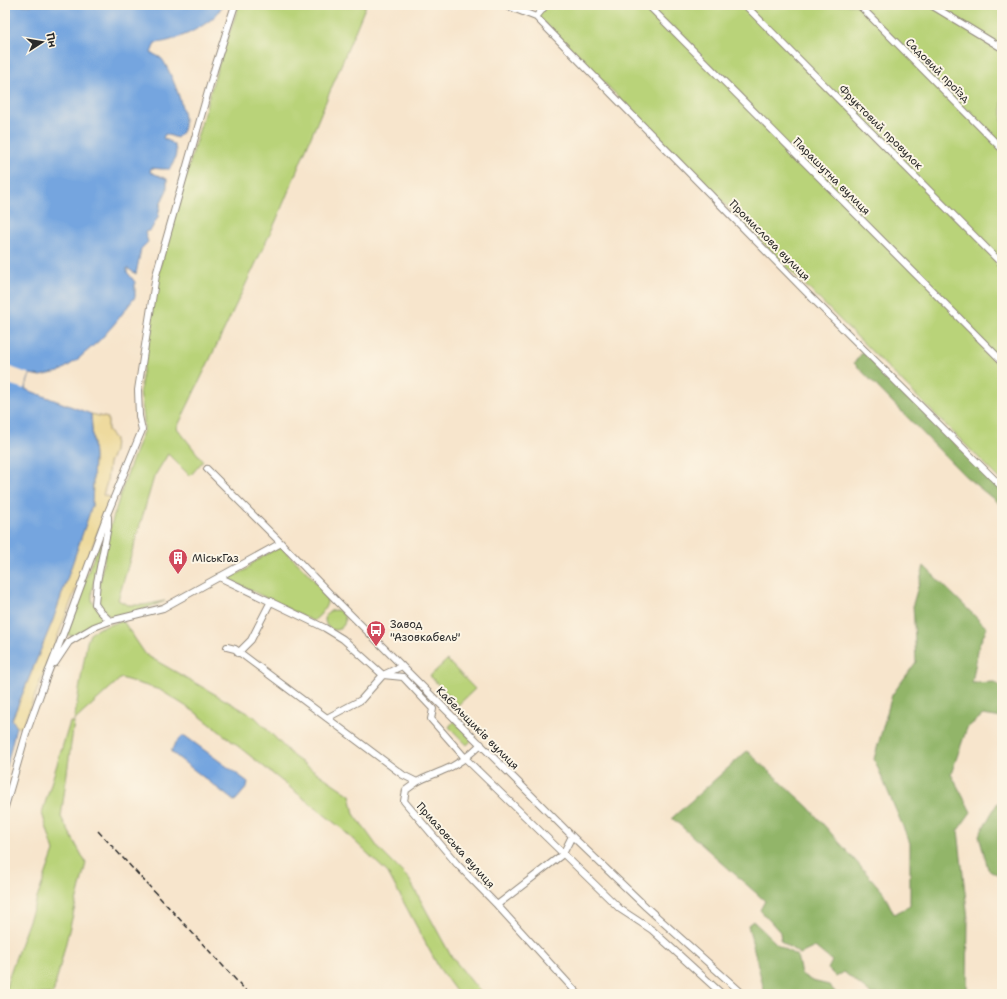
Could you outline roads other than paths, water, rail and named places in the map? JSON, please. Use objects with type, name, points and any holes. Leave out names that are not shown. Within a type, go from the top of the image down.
[{"type":"street","points":[[5,807],[27,731],[48,672],[108,512],[142,430],[139,416],[138,390],[156,276],[215,67],[235,5]]},
{"type":"street","points":[[505,5],[536,17],[546,5]]},
{"type":"street","name":"Парашутна вулиця","points":[[648,5],[1002,361]]},
{"type":"street","name":"Фруктовий провулок","points":[[745,5],[1002,264]]},
{"type":"street","name":"Садовий проїзд","points":[[859,5],[1002,149]]},
{"type":"street","points":[[930,5],[1002,48]]},
{"type":"street","name":"Промислова вулиця","points":[[536,17],[807,293],[1002,487]]},
{"type":"street","name":"Кабельщиків вулиця","points":[[206,469],[572,836],[646,907],[743,994]]},
{"type":"street","points":[[108,512],[108,527],[97,582],[95,604],[100,612],[110,621]]},
{"type":"street","points":[[48,672],[69,642],[94,627],[110,621],[163,608],[281,543]]},
{"type":"street","points":[[219,577],[325,628],[344,640],[383,675]]},
{"type":"street","points":[[238,653],[251,640],[271,601]]},
{"type":"street","points":[[227,647],[235,649],[238,653],[404,775],[416,782],[466,759],[481,744]]},
{"type":"street","points":[[327,718],[361,700],[383,675],[402,666]]},
{"type":"street","name":"Кабельщиків вулиця","points":[[383,675],[403,677],[433,709],[430,719],[466,759],[620,909],[652,930],[722,994]]},
{"type":"street","name":"Приазовська вулиця","points":[[416,782],[406,790],[404,801],[457,864],[497,905],[578,994]]},
{"type":"street","points":[[497,905],[563,854],[572,836]]},
{"type":"water","points":[[5,5],[222,5],[217,14],[197,29],[171,40],[155,43],[151,53],[162,59],[170,73],[184,115],[184,123],[183,131],[177,138],[165,134],[163,138],[172,143],[176,149],[176,156],[170,169],[151,168],[150,172],[167,179],[167,190],[161,202],[158,217],[151,230],[145,232],[148,242],[141,249],[136,274],[127,268],[127,272],[135,282],[135,297],[101,339],[77,360],[59,372],[40,376],[30,374],[25,389],[91,414],[94,457],[92,506],[53,620],[12,719],[16,726],[5,774]]},
{"type":"water","points":[[182,736],[185,736],[248,782],[247,787],[236,800],[234,801],[171,752],[174,745]]},
{"type":"railway","points":[[98,831],[249,994]]},
{"type":"place","name":"МіськГаз","points":[[178,575]]},
{"type":"place","name":"Завод \"Азовкабель\"","points":[[376,647]]}]
